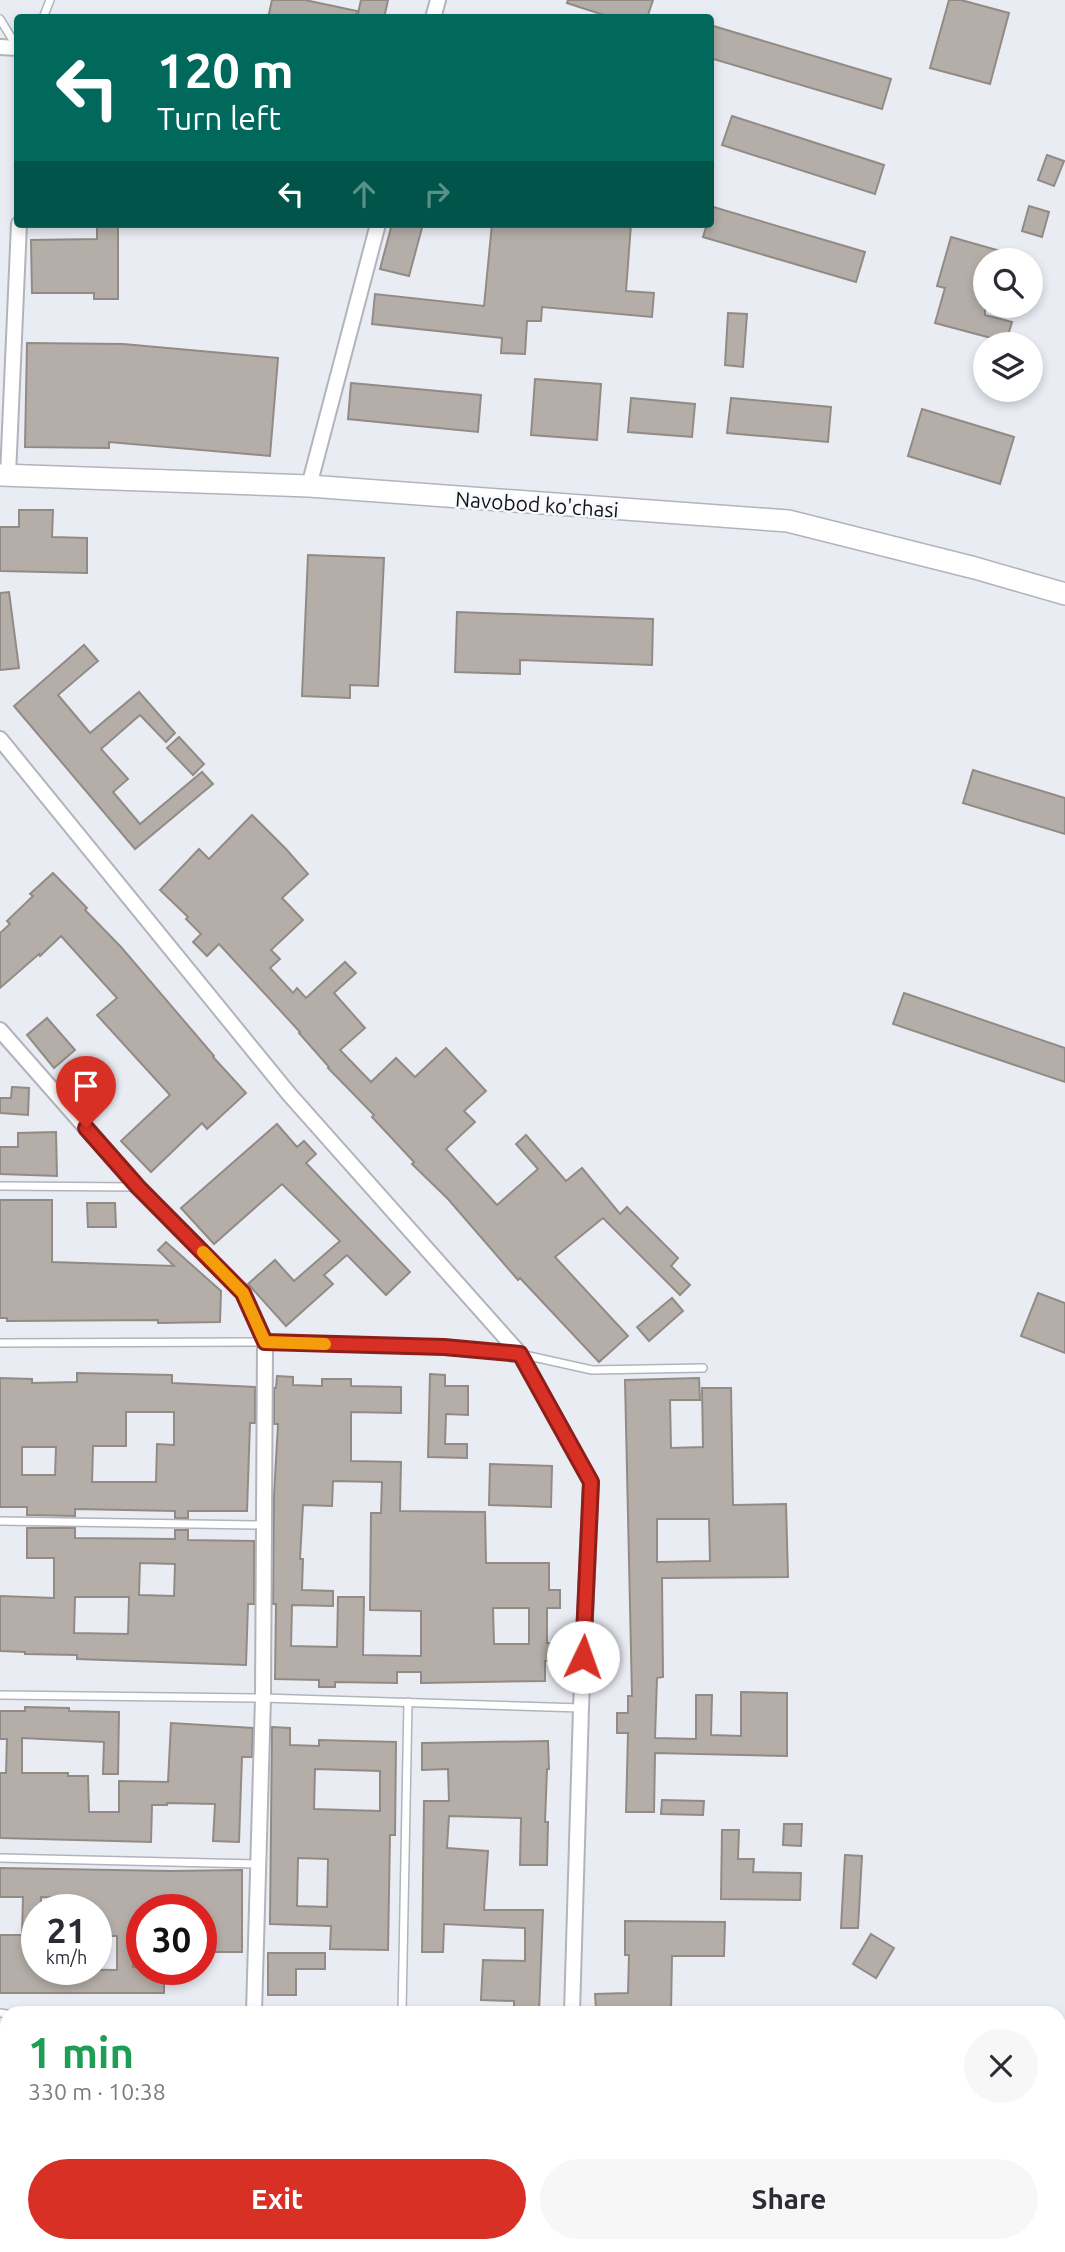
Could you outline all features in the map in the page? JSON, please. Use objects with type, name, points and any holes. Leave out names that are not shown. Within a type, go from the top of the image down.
[{"type":"street","points":[[4,475],[19,228]]},
{"type":"street","points":[[309,486],[377,228]]},
{"type":"street","name":"Navobod ko'chasi","points":[[4,475],[309,486],[788,521],[975,568],[1065,594]]},
{"type":"street","points":[[0,739],[289,1094],[520,1354],[591,1482],[572,2006]]},
{"type":"street","points":[[0,1030],[138,1187],[243,1293],[265,1342],[263,1698],[254,2006]]},
{"type":"lane","points":[[0,19],[14,42]]},
{"type":"lane","points":[[0,1186],[138,1187]]},
{"type":"lane","points":[[0,1343],[265,1342],[444,1347],[520,1354],[592,1370],[704,1368]]},
{"type":"lane","points":[[0,1521],[263,1525]]},
{"type":"lane","points":[[0,1695],[263,1698],[581,1707]]},
{"type":"lane","points":[[402,2006],[408,1702]]},
{"type":"lane","points":[[0,1858],[258,1864]]},
{"type":"building","points":[[272,0],[305,0],[357,11],[357,14],[269,14]]},
{"type":"building","points":[[361,0],[388,0],[385,14],[358,14]]},
{"type":"building","points":[[568,0],[653,0],[648,14],[601,14],[567,3]]},
{"type":"building","points":[[949,0],[961,0],[1009,13],[990,84],[930,68]]},
{"type":"building","points":[[714,26],[891,79],[882,109],[714,59]]},
{"type":"building","points":[[732,116],[884,165],[875,194],[722,145]]},
{"type":"building","points":[[1047,155],[1064,161],[1054,186],[1038,180]]},
{"type":"building","points":[[1029,206],[1049,212],[1042,237],[1022,231]]},
{"type":"building","points":[[714,207],[865,252],[856,282],[703,237],[706,228],[714,228]]},
{"type":"building","points":[[97,228],[118,228],[118,299],[94,299],[94,293],[32,293],[31,240],[97,239]]},
{"type":"building","points":[[391,228],[422,228],[409,276],[380,269]]},
{"type":"building","points":[[492,228],[631,228],[626,291],[654,293],[652,317],[542,307],[541,321],[527,321],[525,354],[501,353],[502,338],[372,324],[375,294],[484,306]]},
{"type":"building","points":[[951,237],[990,248],[973,248],[973,318],[997,318],[1012,322],[1009,332],[973,333],[935,323],[945,288],[937,286]]},
{"type":"building","points":[[728,313],[747,314],[743,367],[725,365]]},
{"type":"building","points":[[27,343],[123,344],[278,358],[270,456],[109,442],[109,448],[25,447]]},
{"type":"building","points":[[535,379],[601,384],[597,440],[531,435]]},
{"type":"building","points":[[351,383],[481,395],[478,432],[348,419]]},
{"type":"building","points":[[631,398],[695,404],[692,437],[628,432]]},
{"type":"building","points":[[731,398],[831,407],[828,442],[727,433]]},
{"type":"building","points":[[922,409],[1014,437],[1000,484],[908,456]]},
{"type":"building","points":[[19,510],[53,510],[52,537],[87,538],[87,573],[0,571],[0,527],[19,527]]},
{"type":"building","points":[[308,555],[384,558],[378,686],[350,685],[350,698],[302,696]]},
{"type":"building","points":[[9,592],[19,668],[0,670],[0,593]]},
{"type":"building","points":[[457,612],[653,619],[652,665],[520,660],[520,674],[455,672]]},
{"type":"building","points":[[84,645],[98,661],[58,695],[90,733],[139,692],[175,733],[166,742],[140,715],[101,749],[128,779],[113,792],[140,824],[202,772],[213,784],[135,849],[14,706]]},
{"type":"building","points":[[179,737],[204,764],[193,775],[167,748]]},
{"type":"building","points":[[973,770],[1065,798],[1065,834],[963,803]]},
{"type":"building","points":[[252,815],[308,874],[282,898],[303,920],[271,950],[280,959],[270,968],[293,993],[297,988],[306,998],[345,962],[356,973],[334,993],[365,1028],[340,1050],[371,1082],[396,1058],[415,1077],[446,1048],[486,1091],[464,1111],[475,1122],[446,1149],[497,1205],[538,1169],[516,1144],[526,1135],[566,1181],[582,1168],[620,1214],[627,1207],[678,1258],[671,1266],[690,1285],[680,1295],[603,1218],[555,1257],[628,1336],[599,1362],[520,1278],[518,1280],[448,1199],[412,1164],[414,1162],[372,1117],[374,1115],[328,1068],[300,1032],[219,944],[207,956],[193,942],[201,934],[160,890],[199,849],[209,859]]},
{"type":"building","points":[[53,873],[87,908],[85,910],[121,947],[246,1093],[207,1129],[202,1123],[151,1172],[121,1141],[170,1095],[97,1015],[117,998],[61,936],[0,988],[0,933],[10,924],[7,921],[33,896],[30,894]]},
{"type":"building","points":[[904,993],[1065,1048],[1065,1082],[893,1024]]},
{"type":"building","points":[[47,1018],[75,1050],[54,1068],[27,1035]]},
{"type":"building","points":[[12,1087],[29,1088],[28,1115],[0,1113],[0,1098],[11,1098]]},
{"type":"building","points":[[277,1124],[297,1147],[304,1141],[316,1154],[306,1163],[410,1272],[386,1295],[347,1255],[324,1275],[333,1284],[286,1326],[248,1284],[275,1260],[294,1281],[340,1241],[282,1184],[214,1244],[181,1208]]},
{"type":"building","points":[[56,1132],[57,1176],[0,1174],[0,1147],[18,1147],[18,1133]]},
{"type":"building","points":[[0,1200],[52,1200],[52,1262],[174,1266],[158,1250],[166,1242],[221,1291],[220,1322],[7,1321],[7,1318],[0,1318]]},
{"type":"building","points":[[87,1203],[115,1203],[116,1227],[88,1227]]},
{"type":"building","points":[[1038,1293],[1065,1303],[1065,1353],[1021,1336]]},
{"type":"building","points":[[672,1298],[683,1311],[649,1341],[637,1327]]},
{"type":"building","points":[[77,1373],[172,1375],[172,1383],[255,1387],[255,1423],[250,1423],[247,1511],[188,1511],[188,1518],[175,1518],[175,1511],[75,1509],[75,1516],[27,1515],[27,1507],[0,1507],[0,1378],[32,1379],[32,1383],[77,1382]],"holes":[[[126,1412],[174,1412],[174,1445],[157,1444],[156,1482],[92,1482],[93,1446],[126,1446]],[[22,1447],[56,1447],[55,1475],[22,1475]]]},
{"type":"building","points":[[430,1374],[445,1375],[445,1386],[468,1386],[468,1415],[446,1414],[445,1444],[467,1444],[467,1458],[428,1457]]},
{"type":"building","points":[[277,1376],[293,1377],[293,1385],[322,1386],[322,1379],[351,1379],[351,1386],[401,1387],[401,1413],[351,1412],[351,1461],[401,1462],[400,1511],[485,1512],[486,1563],[549,1563],[549,1590],[560,1590],[560,1608],[547,1608],[547,1643],[557,1643],[558,1661],[545,1661],[545,1681],[421,1683],[421,1672],[397,1672],[397,1683],[335,1682],[335,1687],[319,1687],[319,1680],[275,1679],[276,1604],[273,1604],[278,1424],[274,1424]],"holes":[[[333,1481],[382,1482],[381,1513],[371,1513],[370,1610],[421,1611],[421,1656],[363,1655],[364,1597],[338,1597],[337,1647],[291,1646],[292,1605],[333,1606],[333,1591],[302,1590],[303,1559],[300,1559],[303,1505],[332,1506]],[[493,1608],[529,1608],[529,1644],[494,1644]]]},
{"type":"building","points":[[699,1378],[700,1400],[670,1400],[671,1448],[703,1447],[702,1388],[731,1388],[733,1505],[786,1504],[788,1577],[662,1578],[663,1677],[657,1678],[655,1738],[696,1739],[696,1695],[712,1695],[711,1735],[741,1736],[741,1692],[787,1693],[787,1756],[655,1753],[654,1812],[626,1812],[628,1733],[617,1733],[617,1713],[628,1713],[628,1696],[632,1696],[625,1380]],"holes":[[[657,1519],[709,1519],[710,1561],[657,1562]]]},
{"type":"building","points":[[490,1464],[552,1466],[551,1507],[489,1505]]},
{"type":"building","points":[[27,1528],[75,1528],[75,1538],[175,1539],[175,1530],[188,1530],[188,1540],[254,1541],[254,1604],[248,1604],[246,1665],[77,1659],[77,1655],[0,1651],[0,1596],[54,1598],[54,1558],[27,1558]],"holes":[[[140,1563],[175,1564],[174,1596],[139,1595]],[[75,1597],[129,1597],[128,1634],[74,1633]]]},
{"type":"building","points":[[25,1707],[119,1712],[118,1774],[103,1774],[104,1742],[22,1738],[22,1773],[88,1776],[89,1812],[119,1812],[119,1781],[168,1782],[171,1723],[253,1728],[252,1757],[242,1757],[239,1842],[213,1841],[215,1804],[167,1803],[152,1805],[151,1842],[0,1838],[0,1773],[6,1773],[7,1739],[0,1739],[0,1711],[25,1711]]},
{"type":"building","points":[[272,1727],[290,1728],[290,1745],[319,1746],[319,1740],[396,1742],[395,1835],[390,1835],[388,1950],[330,1949],[331,1926],[270,1924]],"holes":[[[315,1769],[380,1771],[380,1811],[314,1809]],[[298,1858],[328,1859],[327,1907],[297,1906]]]},
{"type":"building","points":[[548,1741],[545,1822],[548,1822],[547,1865],[520,1865],[521,1818],[449,1816],[447,1848],[488,1851],[484,1910],[543,1910],[539,2006],[514,2006],[514,2001],[481,2000],[483,1960],[525,1961],[525,1928],[444,1924],[443,1952],[422,1952],[424,1801],[449,1801],[448,1769],[422,1770],[422,1743]]},
{"type":"building","points":[[662,1800],[704,1801],[703,1815],[661,1814]]},
{"type":"building","points":[[784,1824],[802,1824],[801,1846],[783,1845]]},
{"type":"building","points":[[722,1830],[739,1830],[738,1859],[754,1859],[753,1872],[801,1873],[800,1900],[721,1899]]},
{"type":"building","points":[[845,1855],[862,1856],[858,1928],[841,1928]]},
{"type":"building","points":[[0,1868],[242,1870],[242,1952],[217,1952],[217,1894],[126,1894],[126,1985],[164,1985],[164,1993],[0,1993],[0,1935],[21,1935],[21,1985],[112,1985],[112,1970],[117,1970],[117,1936],[112,1936],[112,1894],[21,1894],[21,1897],[0,1897]]},
{"type":"building","points":[[625,1921],[725,1922],[724,1956],[672,1956],[671,2006],[596,2006],[595,1994],[628,1993],[629,1955],[625,1955]]},
{"type":"building","points":[[871,1934],[894,1948],[876,1978],[853,1964]]},
{"type":"building","points":[[268,1953],[325,1953],[325,1969],[296,1969],[296,1995],[268,1995]]},
{"type":"slow traffic","points":[[203,1252],[243,1293],[265,1342],[325,1344]]},
{"type":"route","points":[[86,1128],[138,1187],[243,1293],[265,1342],[444,1347],[520,1354],[591,1482],[583,1657]]}]
